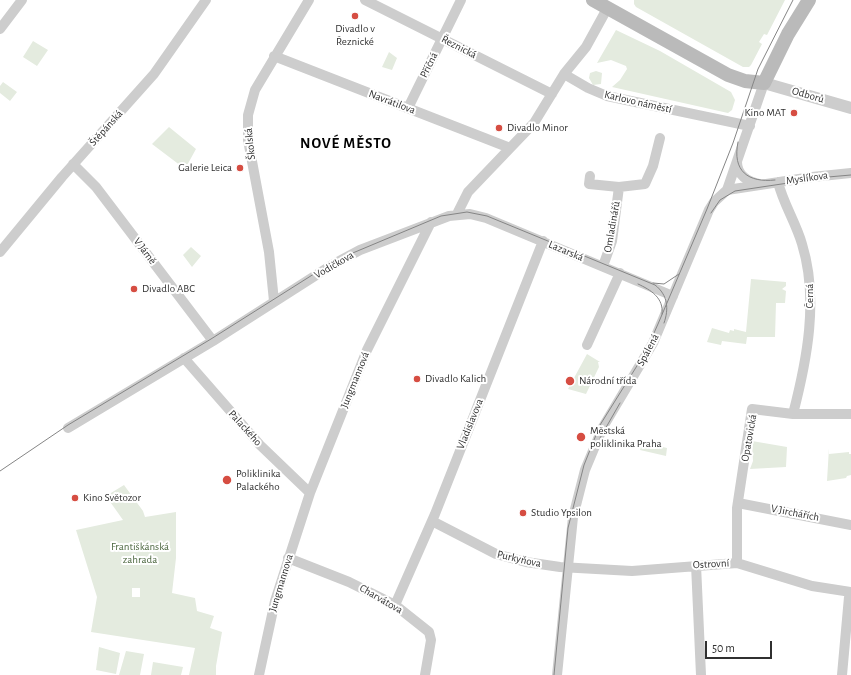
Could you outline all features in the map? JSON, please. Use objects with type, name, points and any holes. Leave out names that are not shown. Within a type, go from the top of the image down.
[{"type":"main road","points":[[593,0],[610,4],[728,75],[745,81],[764,83],[788,34],[809,0]]},
{"type":"street","points":[[0,29],[22,0]]},
{"type":"street","name":"Štěpánská","points":[[0,252],[73,164],[154,74],[206,0]]},
{"type":"street","name":"Školská","points":[[274,302],[269,252],[248,131],[252,96],[274,56],[309,0]]},
{"type":"street","name":"Řeznická","points":[[365,0],[552,94]]},
{"type":"street","name":"Příčná","points":[[408,108],[461,0]]},
{"type":"street","points":[[457,214],[468,192],[534,123],[564,74],[586,47],[610,4]]},
{"type":"street","name":"Navrátilova","points":[[274,56],[510,148]]},
{"type":"street","name":"Karlovo náměstí","points":[[564,74],[588,88],[607,96],[750,126]]},
{"type":"street","points":[[750,126],[764,83]]},
{"type":"street","name":"Odborů","points":[[764,83],[851,108]]},
{"type":"street","name":"Spálená","points":[[556,675],[574,509],[591,454],[605,422],[653,343],[709,210],[716,200],[727,190],[750,126]]},
{"type":"street","name":"Omladinářů","points":[[590,176],[588,184],[619,187],[645,184],[653,166],[660,138]]},
{"type":"street","name":"Myslíkova","points":[[737,162],[738,170],[744,177],[750,181],[762,184]]},
{"type":"street","name":"V Jámě","points":[[73,164],[96,187],[212,341]]},
{"type":"street","name":"Myslíkova","points":[[727,190],[851,173]]},
{"type":"street","name":"Černá","points":[[778,182],[802,243],[811,289],[804,375],[793,414]]},
{"type":"street","name":"Omladinářů","points":[[603,266],[612,241],[619,187]]},
{"type":"street","name":"Vodičkova","points":[[68,428],[212,341],[332,265],[360,250],[431,222],[457,214]]},
{"type":"street","name":"Lazarská","points":[[457,214],[470,214],[486,218],[673,296]]},
{"type":"street","name":"Jungmannová","points":[[310,493],[367,350],[431,222]]},
{"type":"street","name":"Vladislavova","points":[[395,605],[432,520],[543,241]]},
{"type":"street","points":[[588,345],[620,273]]},
{"type":"street","name":"Palackého","points":[[184,358],[260,445],[310,493]]},
{"type":"street","name":"Opatovická","points":[[737,563],[738,503],[752,409],[793,414],[851,414]]},
{"type":"street","name":"Jungmannova","points":[[259,675],[270,619],[288,558],[310,493]]},
{"type":"street","name":"V Jirchářích","points":[[738,503],[851,525]]},
{"type":"street","name":"Purkyňova","points":[[432,520],[496,554],[526,562],[567,567]]},
{"type":"street","name":"Charvátova","points":[[288,558],[349,582],[395,605],[429,632],[430,640],[425,675]]},
{"type":"street","name":"Ostrovní","points":[[567,567],[632,571],[737,563],[812,586],[851,592]]},
{"type":"street","points":[[696,565],[701,675]]},
{"type":"street","points":[[842,675],[849,597],[851,592]]},
{"type":"green space","points":[[634,0],[785,0],[767,35],[764,34],[759,42],[762,44],[751,65],[749,67],[743,67],[636,7]]},
{"type":"green space","points":[[616,30],[660,51],[731,92],[735,100],[732,110],[728,113],[612,87],[620,80],[627,69],[626,66],[611,60],[597,63]]},
{"type":"green space","points":[[33,41],[48,50],[37,66],[23,57]]},
{"type":"green space","points":[[389,52],[397,58],[392,70],[382,67]]},
{"type":"green space","points":[[596,71],[602,73],[601,84],[593,85],[589,78],[590,73]]},
{"type":"green space","points":[[3,82],[17,92],[10,101],[0,93],[0,86]]},
{"type":"green space","points":[[169,127],[196,149],[185,169],[152,144]]},
{"type":"green space","points":[[191,247],[201,256],[192,267],[183,255]]},
{"type":"green space","points":[[751,279],[786,282],[786,286],[782,289],[786,291],[785,303],[776,303],[775,337],[747,337],[746,344],[722,341],[721,345],[707,342],[712,328],[729,333],[730,330],[734,331],[734,329],[746,332]]},
{"type":"green space","points":[[587,354],[600,362],[598,362],[599,367],[586,394],[568,389]]},
{"type":"green space","points":[[752,441],[787,447],[786,467],[750,469],[753,461]]},
{"type":"green space","points":[[642,442],[667,448],[666,456],[640,450]]},
{"type":"green space","points":[[829,448],[829,454],[849,452],[849,454],[851,454],[851,475],[847,476],[846,478],[827,481]]},
{"type":"green space","name":"Františkánská zahrada","points":[[124,485],[143,511],[145,517],[176,512],[176,558],[172,593],[195,598],[197,611],[214,616],[210,628],[222,632],[216,666],[216,675],[189,675],[195,648],[91,632],[97,597],[76,530],[123,520],[106,496]],"holes":[[[132,588],[140,588],[140,597],[132,597]]]},
{"type":"green space","points":[[99,647],[120,653],[116,674],[96,670]]},
{"type":"green space","points":[[126,651],[144,654],[140,675],[119,675]]},
{"type":"green space","points":[[153,662],[183,667],[181,675],[151,675]]},
{"type":"tram line","points":[[554,675],[568,528],[584,465],[600,425],[645,353],[707,209],[733,143],[758,69],[793,0]]},
{"type":"tram line","points":[[738,142],[737,161],[744,173],[757,179],[775,180]]},
{"type":"tram line","points":[[711,213],[720,200],[735,191],[851,175]]},
{"type":"tram line","points":[[0,471],[68,425],[211,339],[336,260],[441,216],[467,212],[487,216],[655,285],[663,293],[666,302],[667,313],[664,323]]},
{"type":"tram line","points":[[653,283],[664,284],[679,274]]},
{"type":"tram line","points":[[638,284],[656,295],[661,303],[662,314]]},
{"type":"tram line","points":[[600,438],[620,403]]},
{"type":"place","name":"Divadlo v Řeznické","points":[[355,16]]},
{"type":"place","name":"Kino MAT","points":[[794,113]]},
{"type":"place","name":"Divadlo Minor","points":[[499,128]]},
{"type":"place","name":"Galerie Leica","points":[[240,168]]},
{"type":"place","name":"Divadlo ABC","points":[[134,289]]},
{"type":"place","name":"Divadlo Kalich","points":[[417,379]]},
{"type":"place","name":"Národní třída","points":[[570,381]]},
{"type":"place","name":"Městská poliklinika Praha","points":[[581,437]]},
{"type":"place","name":"Poliklinika Palackého","points":[[227,480]]},
{"type":"place","name":"Kino Světozor","points":[[75,498]]},
{"type":"place","name":"Studio Ypsilon","points":[[523,513]]},
{"type":"district","name":"NOVÉ MĚSTO","points":[[346,143]]}]
